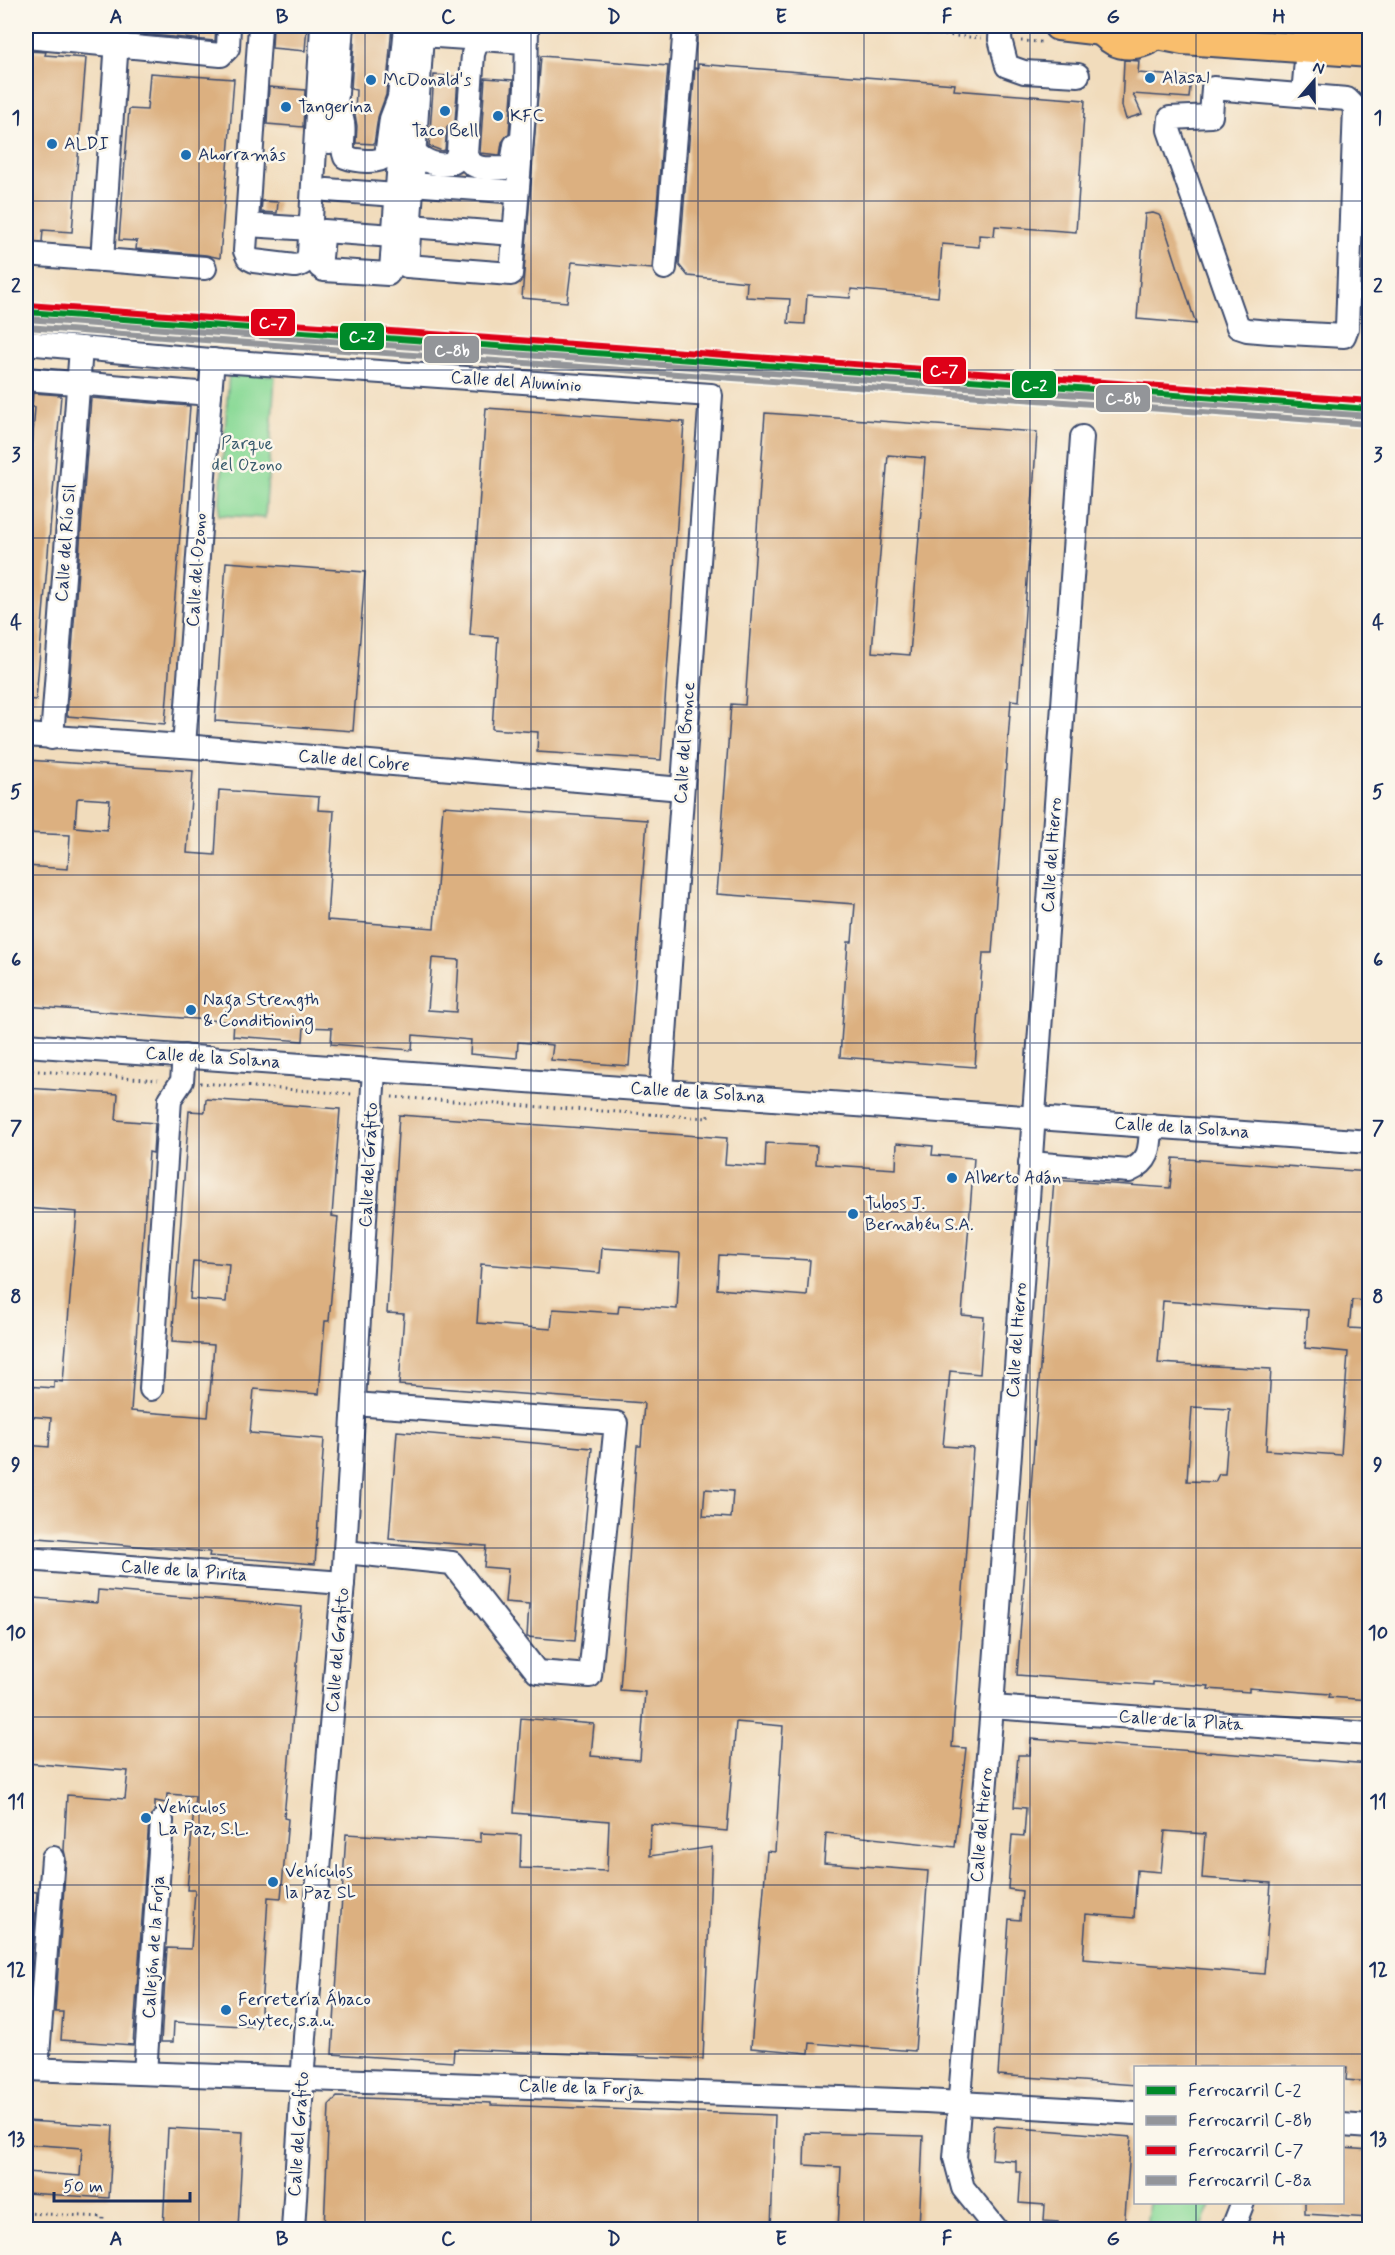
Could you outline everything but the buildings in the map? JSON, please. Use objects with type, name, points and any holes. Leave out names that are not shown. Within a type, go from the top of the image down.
[{"type":"main road","points":[[1306,37],[1336,27],[1370,30]]},
{"type":"main road","points":[[1051,34],[1100,28],[1112,40],[1128,45],[1146,42],[1162,30],[1183,40],[1306,37],[1370,53]]},
{"type":"street","points":[[26,37],[117,36],[221,56],[228,48],[229,26]]},
{"type":"street","points":[[260,26],[245,251],[248,258],[254,261],[295,266],[306,261],[327,190],[342,26]]},
{"type":"street","points":[[322,26],[317,230],[320,267],[324,270],[388,274],[402,231]]},
{"type":"street","points":[[404,189],[414,151],[422,35],[526,34],[526,88],[511,274],[407,266],[402,231],[404,189],[399,98],[406,26]]},
{"type":"street","points":[[665,268],[685,26]]},
{"type":"street","points":[[1000,32],[1007,66],[1024,72],[1078,75]]},
{"type":"street","points":[[470,34],[473,54],[466,154],[468,161],[474,166],[507,168],[512,164],[517,110],[526,88]]},
{"type":"street","points":[[414,151],[422,160],[429,163],[454,162],[458,153],[470,34]]},
{"type":"street","points":[[102,260],[117,36]]},
{"type":"street","points":[[1303,95],[1306,37]]},
{"type":"street","points":[[1213,88],[1303,95],[1347,99],[1355,107],[1347,328],[1344,336],[1270,332],[1238,327],[1169,130],[1170,118],[1211,117],[1213,88]]},
{"type":"street","points":[[336,106],[343,117],[345,157],[380,161],[386,156],[391,119],[399,98]]},
{"type":"street","points":[[327,190],[404,189],[517,192]]},
{"type":"street","points":[[247,225],[317,230],[514,234]]},
{"type":"street","points":[[26,255],[205,268]]},
{"type":"street","name":"Calle del Aluminio","points":[[26,343],[213,360],[711,395]]},
{"type":"street","name":"Calle del Río Sil","points":[[52,738],[81,348]]},
{"type":"street","points":[[26,379],[210,394],[213,360]]},
{"type":"street","name":"Calle del Ozono","points":[[184,746],[210,394]]},
{"type":"street","name":"Calle del Bronce","points":[[661,1090],[711,395]]},
{"type":"street","name":"Calle del Hierro","points":[[997,2229],[963,2188],[955,2158],[992,1707],[1082,437]]},
{"type":"street","name":"Calle del Cobre","points":[[26,735],[184,746],[682,789]]},
{"type":"street","name":"Calle de la Solana","points":[[26,1045],[1370,1142]]},
{"type":"street","points":[[150,1389],[170,1099],[182,1081],[184,1056]]},
{"type":"street","name":"Calle del Grafito","points":[[293,2229],[302,2078],[343,1583],[374,1070]]},
{"type":"street","points":[[1029,1163],[1129,1171],[1142,1165],[1148,1155],[1151,1126]]},
{"type":"street","points":[[345,1552],[452,1563],[537,1672],[590,1676],[616,1423],[354,1404]]},
{"type":"street","name":"Calle de la Pirita","points":[[26,1559],[343,1583]]},
{"type":"street","name":"Calle de la Plata","points":[[992,1707],[1370,1734]]},
{"type":"street","name":"Callejón de la Forja","points":[[146,2073],[162,1821]]},
{"type":"street","points":[[31,2069],[53,1858]]},
{"type":"street","name":"Calle de la Forja","points":[[31,2069],[959,2103],[1134,2113]]},
{"type":"street","points":[[1344,2125],[1370,2127]]},
{"type":"street","points":[[1232,2229],[1242,2204]]},
{"type":"street","points":[[1245,2229],[1255,2204]]},
{"type":"path","points":[[831,26],[1051,34]]},
{"type":"path","points":[[26,2213],[103,2217],[102,2229]]},
{"type":"green space","name":"Parque del Ozono","points":[[229,373],[275,376],[265,518],[219,515]]},
{"type":"green space","points":[[1149,2204],[1212,2204],[1201,2229],[1146,2229]]},
{"type":"rail line","name":"C-7","points":[[27,305],[1370,401]]},
{"type":"rail line","name":"C-2","points":[[26,312],[1370,409]]},
{"type":"rail line","name":"C-8b","points":[[26,319],[1369,416]]},
{"type":"rail line","name":"C-8a","points":[[26,327],[1369,424]]},
{"type":"place","name":"Alasal","points":[[1150,78]]},
{"type":"place","name":"McDonald's","points":[[371,80]]},
{"type":"place","name":"Tangerina","points":[[286,107]]},
{"type":"place","name":"Taco Bell","points":[[445,111]]},
{"type":"place","name":"KFC","points":[[498,116]]},
{"type":"place","name":"ALDI","points":[[52,144]]},
{"type":"place","name":"Ahorramás","points":[[186,155]]},
{"type":"place","name":"Naga Strength & Conditioning","points":[[191,1010]]},
{"type":"place","name":"Alberto Adán","points":[[952,1178]]},
{"type":"place","name":"Tubos J. Bernabéu S.A.","points":[[853,1214]]},
{"type":"place","name":"Vehículos La Paz, S.L.","points":[[146,1818]]},
{"type":"place","name":"Vehículos la Paz SL","points":[[273,1882]]},
{"type":"place","name":"Ferretería Ábaco Suytec, s.a.u.","points":[[226,2010]]}]
